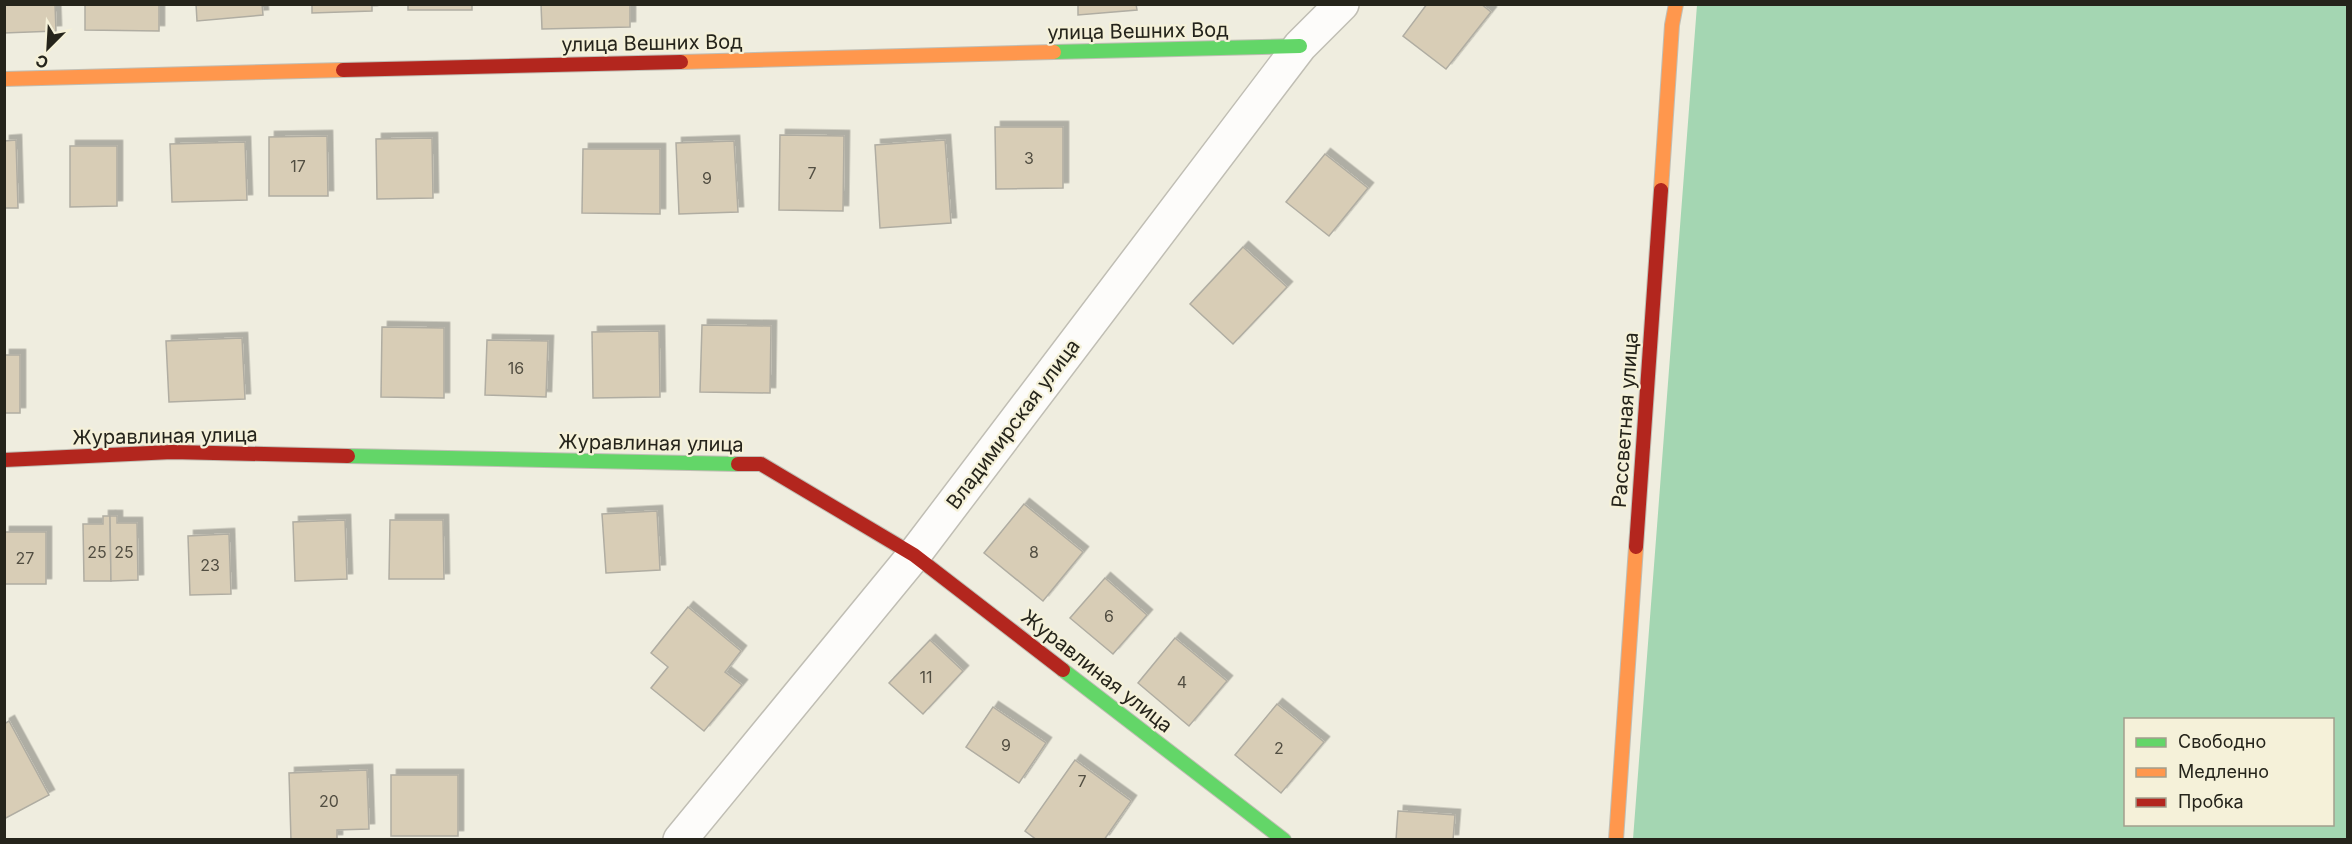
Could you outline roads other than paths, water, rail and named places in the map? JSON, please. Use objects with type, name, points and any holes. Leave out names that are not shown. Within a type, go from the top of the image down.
[{"type":"street","name":"Владимирская улица","points":[[680,840],[914,555],[1300,46],[1341,4]]},
{"type":"street","name":"Рассветная улица","points":[[1616,840],[1672,25],[1676,4]]},
{"type":"street","name":"улица Вешних Вод","points":[[4,79],[1300,46]]},
{"type":"street","name":"Журавлиная улица","points":[[4,460],[172,452],[761,464],[914,555],[1284,840]]}]
